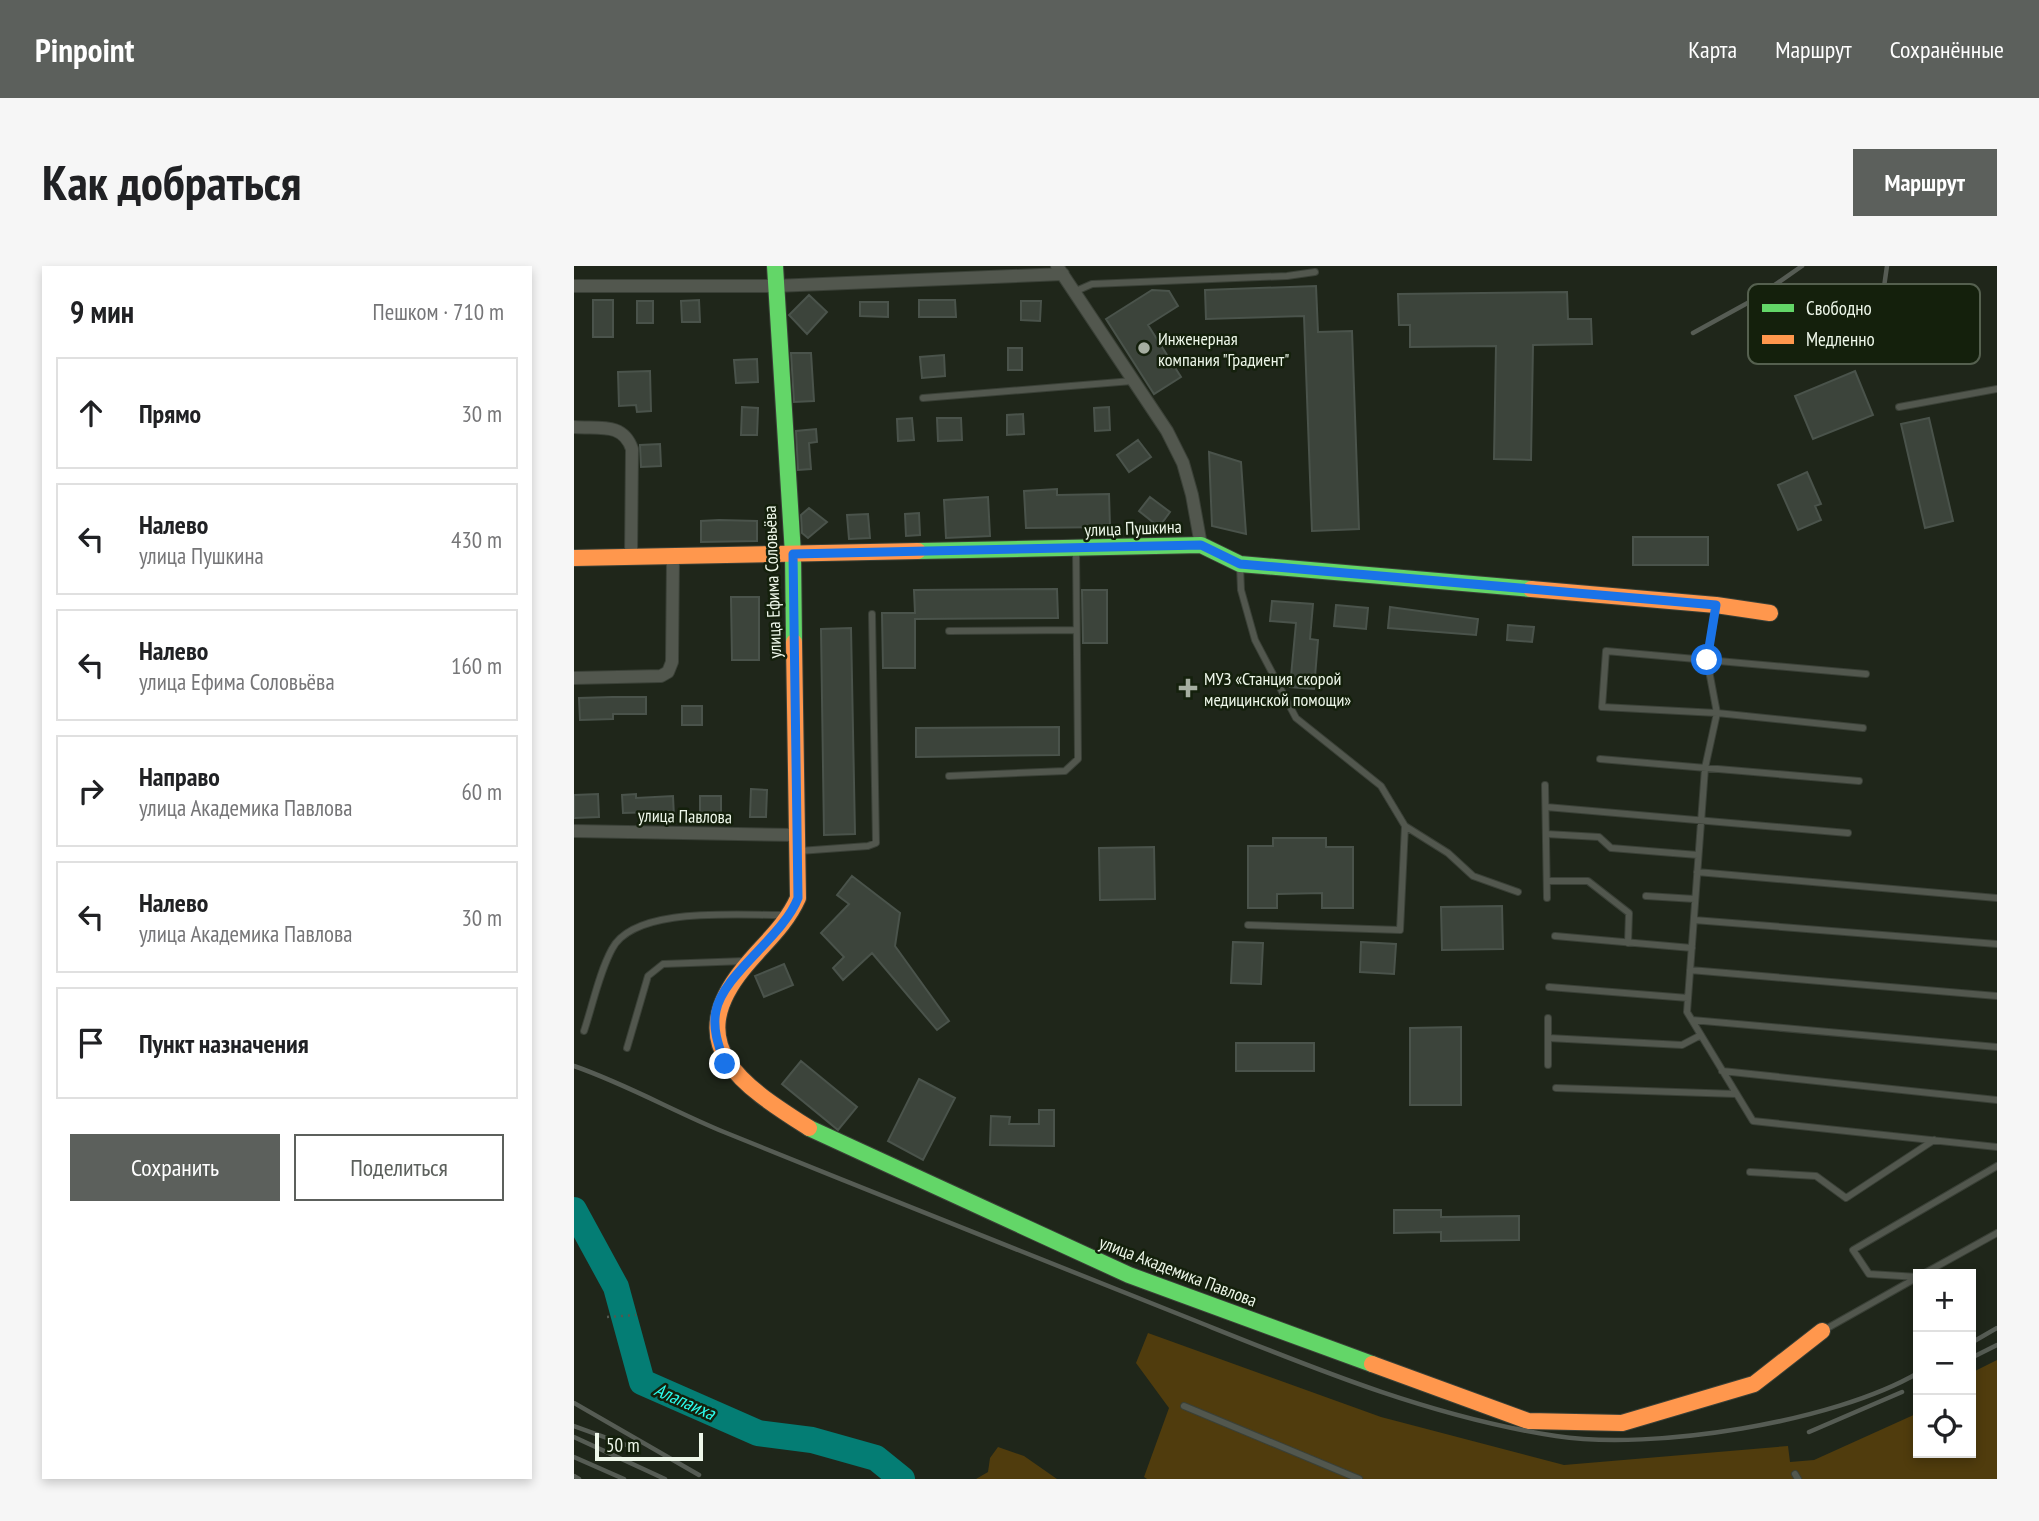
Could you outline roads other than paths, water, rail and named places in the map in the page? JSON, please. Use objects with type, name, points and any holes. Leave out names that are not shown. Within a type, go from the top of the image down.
[{"type":"street","name":"улица Ефима Соловьёва","points":[[775,266],[793,554],[798,898]]},
{"type":"street","points":[[574,286],[775,286],[1060,270],[1167,431],[1183,463],[1201,545]]},
{"type":"street","points":[[574,427],[620,430],[627,435],[632,449],[631,558]]},
{"type":"street","name":"улица Пушкина","points":[[574,558],[1201,545],[1240,564],[1716,605],[1770,613]]},
{"type":"street","points":[[574,678],[661,676],[668,671],[672,662],[673,557]]},
{"type":"street","name":"улица Павлова","points":[[574,831],[796,843]]},
{"type":"street","name":"улица Академика Павлова","points":[[798,898],[792,915],[732,982],[716,1009],[716,1036],[725,1064],[774,1105],[817,1133],[1129,1275],[1528,1420],[1622,1423],[1754,1384],[1822,1331]]},
{"type":"lane","points":[[1076,291],[1092,284],[1287,276],[1315,272]]},
{"type":"lane","points":[[923,398],[1132,382]]},
{"type":"lane","points":[[1899,407],[1997,389]]},
{"type":"lane","points":[[949,776],[1065,771],[1078,759],[1076,549]]},
{"type":"lane","points":[[1240,564],[1241,590],[1255,640],[1296,718],[1381,786],[1405,826],[1448,853],[1473,876],[1518,892]]},
{"type":"lane","points":[[1716,605],[1707,660],[1717,713],[1705,768],[1687,1012],[1753,1121],[1997,1147]]},
{"type":"lane","points":[[796,843],[867,846],[876,843],[872,614]]},
{"type":"lane","points":[[949,631],[1076,629]]},
{"type":"lane","points":[[1863,728],[1717,713],[1602,706],[1606,651],[1866,674]]},
{"type":"lane","points":[[1600,759],[1859,781]]},
{"type":"lane","points":[[1545,785],[1547,898]]},
{"type":"lane","points":[[1546,807],[1848,833]]},
{"type":"lane","points":[[1248,925],[1400,930],[1405,826]]},
{"type":"lane","points":[[1546,834],[1599,837],[1611,848],[1698,855]]},
{"type":"lane","points":[[1697,872],[1997,898]]},
{"type":"lane","points":[[1547,881],[1588,881],[1629,913],[1628,943]]},
{"type":"lane","points":[[1646,895],[1695,900]]},
{"type":"lane","points":[[584,1031],[612,948],[624,933],[647,922],[671,918],[792,915]]},
{"type":"lane","points":[[1694,920],[1997,944]]},
{"type":"lane","points":[[1555,936],[1692,948]]},
{"type":"lane","points":[[627,1048],[648,976],[654,969],[663,964],[750,961]]},
{"type":"lane","points":[[1690,970],[1997,996]]},
{"type":"lane","points":[[1549,987],[1688,998]]},
{"type":"lane","points":[[1548,1018],[1548,1065]]},
{"type":"lane","points":[[1692,1020],[1997,1047]]},
{"type":"lane","points":[[1548,1038],[1682,1045],[1701,1035]]},
{"type":"lane","points":[[1722,1071],[1997,1100]]},
{"type":"lane","points":[[1556,1088],[1736,1094]]},
{"type":"lane","points":[[1750,1172],[1815,1176],[1846,1198],[1934,1140]]},
{"type":"lane","points":[[1913,1277],[1869,1274],[1853,1250],[1997,1166]]},
{"type":"lane","points":[[1932,1269],[1997,1233]]},
{"type":"lane","points":[[1822,1331],[1913,1280]]},
{"type":"lane","points":[[1184,1406],[1359,1479]]},
{"type":"waterway","name":"Алапаиха","points":[[574,1210],[616,1287],[642,1382],[758,1433],[812,1440],[876,1458],[902,1479]]},
{"type":"railway","points":[[1776,284],[1802,266]]},
{"type":"railway","points":[[1884,284],[1887,266]]},
{"type":"railway","points":[[1693,333],[1748,303]]},
{"type":"railway","points":[[574,1066],[724,1132],[1284,1356],[1418,1404],[1509,1428],[1596,1440],[1691,1436],[1792,1418],[1840,1406],[1913,1375]]},
{"type":"railway","points":[[1976,1340],[1997,1328]]},
{"type":"railway","points":[[1976,1356],[1997,1345]]},
{"type":"railway","points":[[1809,1432],[1902,1392]]},
{"type":"railway","points":[[574,1403],[699,1475]]},
{"type":"railway","points":[[574,1426],[629,1446]]},
{"type":"railway","points":[[574,1437],[665,1479]]},
{"type":"railway","points":[[574,1457],[624,1479]]},
{"type":"railway","points":[[574,1476],[579,1479]]},
{"type":"place","name":"Инженерная компания \"Градиент\"","points":[[1144,348]]},
{"type":"place","name":"МУЗ «Станция скорой медицинской помощи»","points":[[1188,688]]}]
